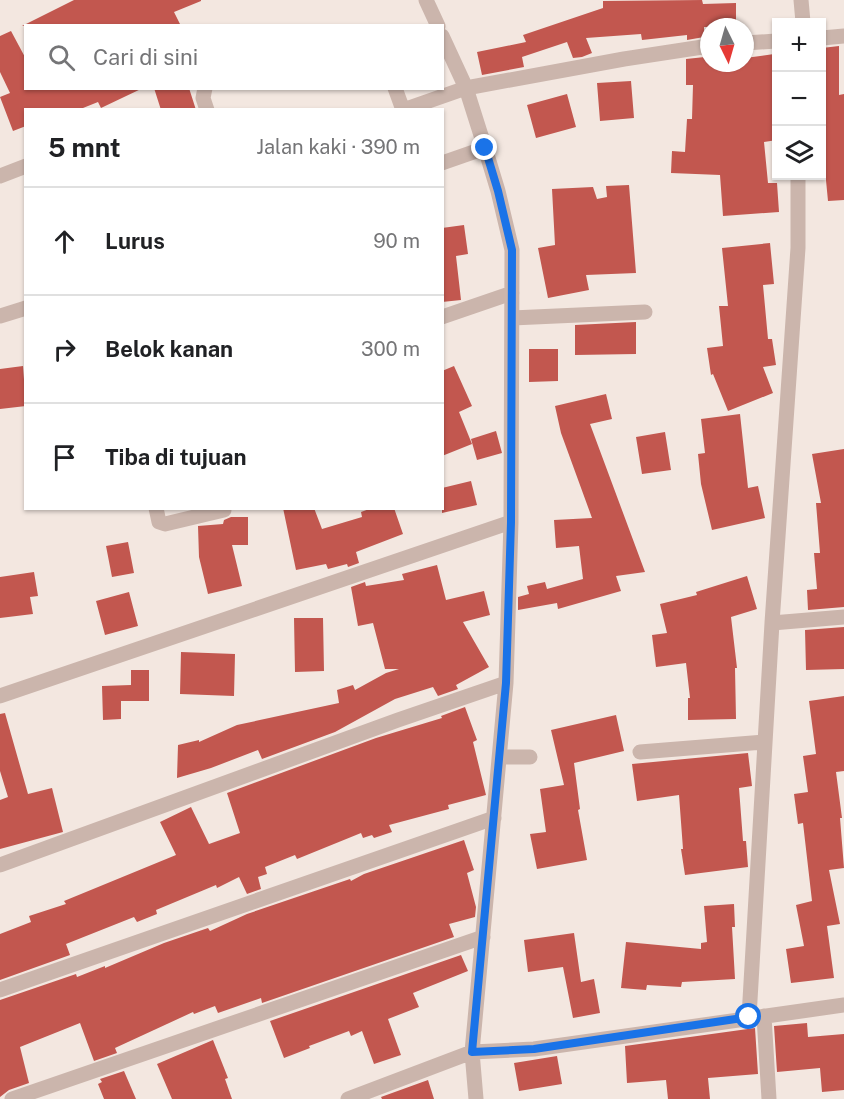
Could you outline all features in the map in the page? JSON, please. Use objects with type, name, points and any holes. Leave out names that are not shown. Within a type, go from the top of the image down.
[{"type":"street","points":[[426,0],[437,24]]},
{"type":"street","points":[[801,0],[803,18]]},
{"type":"street","points":[[826,38],[844,36]]},
{"type":"street","points":[[444,40],[466,88],[498,191],[512,250],[511,522],[506,683],[472,1052],[476,1099]]},
{"type":"street","points":[[754,42],[772,41]]},
{"type":"street","points":[[409,108],[466,88],[700,47]]},
{"type":"street","points":[[205,90],[203,98],[206,108]]},
{"type":"street","points":[[397,90],[402,108]]},
{"type":"street","points":[[444,162],[485,148]]},
{"type":"street","points":[[0,176],[24,167]]},
{"type":"street","points":[[769,1099],[757,1017],[765,742],[798,248],[798,180]]},
{"type":"street","points":[[444,316],[512,293]]},
{"type":"street","points":[[0,316],[24,309]]},
{"type":"street","points":[[512,318],[645,312]]},
{"type":"street","points":[[156,510],[159,522],[165,524],[224,510]]},
{"type":"street","points":[[0,696],[511,522]]},
{"type":"street","points":[[772,623],[844,617]]},
{"type":"street","points":[[0,865],[506,683]]},
{"type":"street","points":[[640,752],[765,742]]},
{"type":"street","points":[[500,757],[530,757]]},
{"type":"street","points":[[0,990],[494,818]]},
{"type":"street","points":[[12,1099],[483,937]]},
{"type":"street","points":[[348,1099],[472,1052],[534,1049],[844,1005]]},
{"type":"building","points":[[74,0],[201,0],[174,12],[180,24],[26,24]]},
{"type":"building","points":[[702,0],[703,4],[736,3],[736,18],[700,18],[700,38],[687,40],[687,35],[642,40],[641,34],[586,38],[592,53],[582,57],[573,58],[567,42],[522,57],[524,67],[482,75],[477,52],[526,42],[523,35],[603,8],[603,1]]},
{"type":"building","points":[[11,31],[24,55],[24,90],[139,90],[101,108],[98,102],[83,108],[24,108],[24,127],[13,131],[0,97],[10,93],[0,72],[0,36]]},
{"type":"building","points":[[839,46],[839,95],[844,94],[844,200],[828,201],[826,48]]},
{"type":"building","points":[[772,54],[772,141],[764,142],[768,183],[777,183],[779,212],[723,216],[720,175],[671,173],[672,151],[685,152],[687,119],[692,119],[693,85],[686,85],[686,59],[700,58],[700,72],[754,72],[754,57]]},
{"type":"building","points":[[631,81],[634,118],[600,121],[597,83]]},
{"type":"building","points":[[155,90],[190,90],[195,108],[160,108]]},
{"type":"building","points":[[567,94],[576,127],[536,138],[527,105]]},
{"type":"building","points":[[629,185],[636,273],[586,275],[589,290],[548,298],[538,248],[555,245],[552,189],[593,187],[597,199],[607,197],[606,186]]},
{"type":"building","points":[[464,225],[468,254],[456,256],[461,300],[444,302],[444,228]]},
{"type":"building","points":[[770,243],[774,284],[763,285],[768,339],[772,339],[776,365],[763,367],[773,393],[728,411],[713,374],[711,375],[707,348],[723,346],[719,306],[728,306],[722,248]]},
{"type":"building","points":[[636,322],[636,354],[575,355],[575,325]]},
{"type":"building","points":[[529,349],[558,349],[558,381],[529,382]]},
{"type":"building","points":[[23,366],[24,406],[0,409],[0,369]]},
{"type":"building","points":[[454,366],[472,406],[459,412],[472,444],[444,455],[444,370]]},
{"type":"building","points":[[606,394],[612,419],[590,424],[645,572],[616,576],[621,591],[558,609],[557,603],[518,610],[518,597],[529,594],[527,586],[545,582],[547,589],[583,579],[579,546],[556,548],[554,520],[592,518],[561,433],[555,406]]},
{"type":"building","points":[[740,414],[748,488],[758,486],[765,518],[712,530],[701,484],[698,454],[705,453],[701,419]]},
{"type":"building","points":[[496,431],[502,453],[477,460],[471,439]]},
{"type":"building","points":[[665,432],[671,470],[642,474],[636,437]]},
{"type":"building","points":[[844,449],[844,607],[808,610],[807,590],[817,589],[814,553],[820,553],[816,503],[821,503],[812,454]]},
{"type":"building","points":[[471,481],[477,505],[442,513],[444,488]]},
{"type":"building","points":[[283,510],[315,510],[322,529],[362,517],[361,512],[366,510],[395,510],[403,534],[356,552],[359,563],[348,567],[347,564],[328,569],[326,564],[296,570]]},
{"type":"building","points":[[231,517],[248,517],[248,545],[232,545],[242,586],[208,594],[199,557],[198,526],[223,524],[224,520]]},
{"type":"building","points":[[128,542],[134,573],[112,577],[106,546]]},
{"type":"building","points":[[437,565],[446,600],[484,591],[490,615],[463,622],[489,667],[456,685],[458,689],[438,696],[433,687],[395,699],[335,732],[262,759],[258,750],[177,778],[178,745],[199,740],[199,742],[237,725],[339,703],[337,690],[353,685],[355,690],[386,673],[399,669],[385,669],[373,623],[358,626],[351,587],[365,582],[366,586],[404,580],[402,574]]},
{"type":"building","points":[[34,572],[38,596],[30,597],[33,614],[0,618],[0,577]]},
{"type":"building","points":[[747,576],[757,609],[731,617],[737,668],[735,668],[736,719],[688,720],[688,698],[690,698],[686,663],[656,667],[652,635],[667,633],[660,604],[697,595],[696,592]]},
{"type":"building","points":[[129,592],[138,626],[105,635],[96,601]]},
{"type":"building","points":[[294,618],[323,618],[324,671],[295,672]]},
{"type":"building","points":[[844,627],[844,669],[806,670],[805,630]]},
{"type":"building","points":[[181,652],[235,654],[234,696],[180,694]]},
{"type":"building","points":[[131,670],[149,670],[149,701],[121,701],[121,719],[103,720],[102,686],[131,685]]},
{"type":"building","points":[[844,696],[844,771],[836,772],[842,818],[840,818],[844,868],[829,870],[840,924],[827,926],[834,978],[791,983],[786,949],[804,946],[796,905],[812,901],[803,823],[798,824],[794,794],[808,792],[803,756],[816,754],[809,701]]},
{"type":"building","points":[[465,707],[477,740],[473,742],[486,795],[448,805],[449,809],[389,825],[392,832],[374,838],[372,835],[363,838],[361,833],[297,859],[295,855],[265,867],[267,874],[258,877],[261,889],[247,894],[239,877],[217,888],[216,885],[156,910],[157,914],[137,922],[134,917],[66,944],[70,955],[0,980],[0,934],[31,922],[29,916],[66,904],[64,901],[176,855],[160,822],[191,807],[209,844],[240,833],[227,793],[376,738],[442,718],[441,716]]},
{"type":"building","points":[[5,713],[28,794],[52,788],[63,832],[0,849],[0,800],[8,797],[0,771],[0,714]]},
{"type":"building","points":[[616,715],[624,751],[574,763],[580,809],[578,810],[587,860],[537,869],[530,834],[546,832],[540,789],[564,785],[551,730]]},
{"type":"building","points":[[748,753],[752,786],[739,788],[743,841],[746,841],[748,867],[685,875],[681,849],[683,849],[679,795],[637,801],[632,764]]},
{"type":"building","points":[[464,840],[474,870],[467,873],[476,907],[475,917],[449,924],[454,937],[262,1003],[261,998],[218,1013],[215,1006],[194,1014],[193,1012],[115,1048],[117,1053],[94,1061],[80,1023],[20,1047],[29,1083],[9,1090],[0,1097],[0,1000],[76,974],[77,977],[105,966],[105,968],[164,943],[208,928],[210,931],[247,914],[350,879],[351,881],[364,874]]},
{"type":"building","points":[[734,904],[735,927],[732,927],[735,979],[682,982],[681,987],[647,985],[646,990],[621,988],[626,942],[701,949],[701,943],[707,942],[704,906]]},
{"type":"building","points":[[574,933],[581,982],[594,979],[600,1013],[573,1018],[563,967],[528,972],[524,940]]},
{"type":"building","points":[[461,955],[468,971],[413,993],[419,1007],[388,1019],[401,1055],[374,1064],[362,1031],[351,1036],[349,1031],[284,1058],[270,1021]]},
{"type":"building","points":[[807,1023],[808,1037],[844,1034],[844,1090],[822,1092],[820,1068],[777,1072],[774,1026]]},
{"type":"building","points":[[755,1028],[758,1074],[708,1078],[710,1099],[668,1099],[666,1080],[627,1083],[625,1046]]},
{"type":"building","points":[[213,1040],[228,1078],[225,1079],[232,1099],[172,1099],[157,1064]]},
{"type":"building","points":[[557,1056],[562,1084],[519,1091],[514,1063]]},
{"type":"building","points":[[124,1071],[136,1099],[104,1099],[98,1084],[102,1082],[100,1079]]},
{"type":"building","points":[[428,1080],[434,1099],[382,1099],[381,1097]]},
{"type":"route","points":[[485,148],[512,250],[511,522],[506,683],[472,1052],[534,1049],[749,1017]]}]
